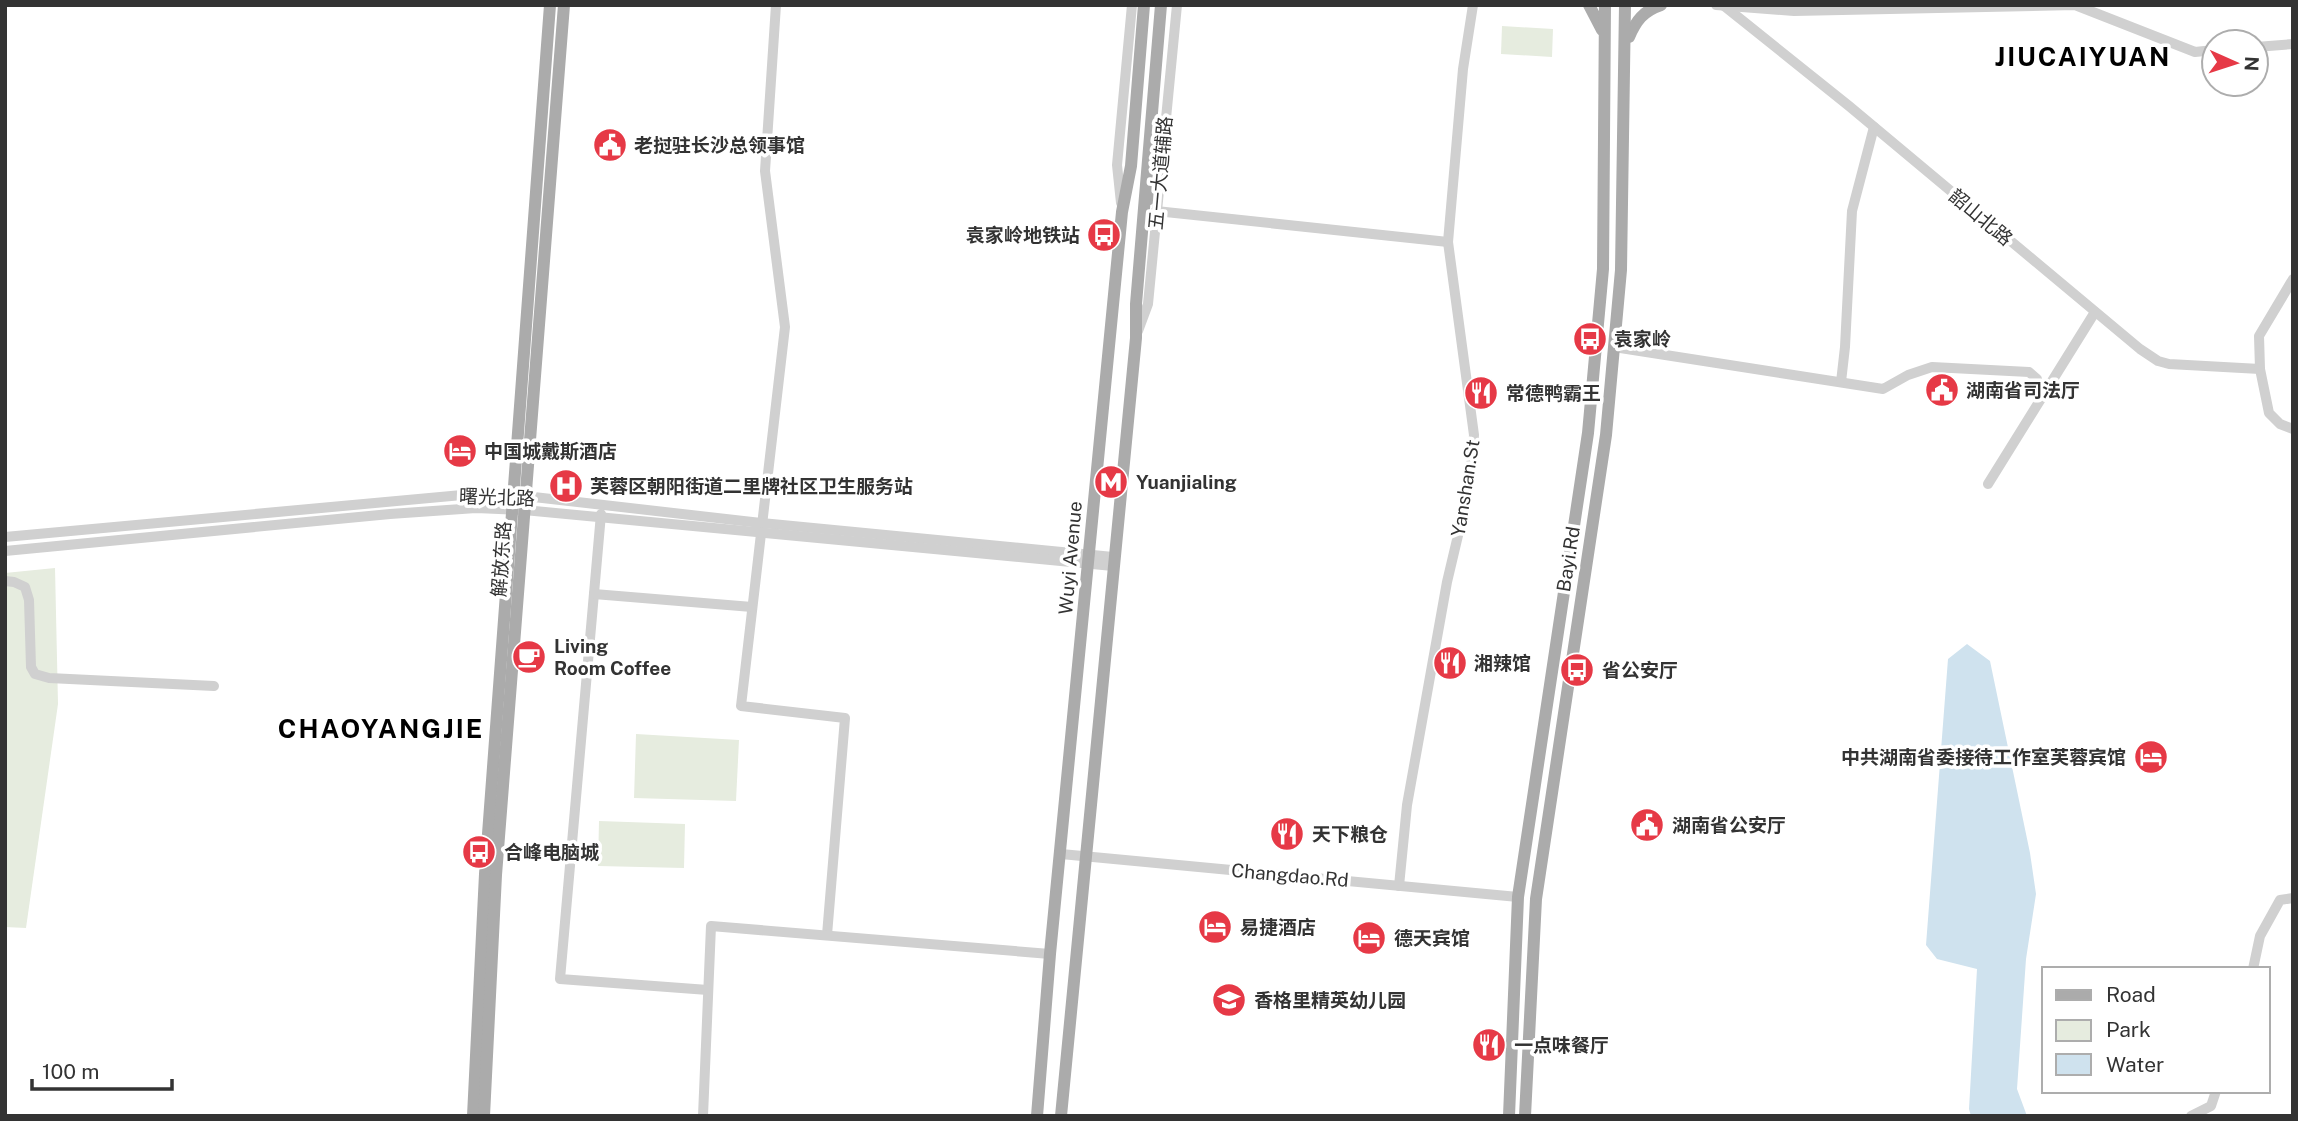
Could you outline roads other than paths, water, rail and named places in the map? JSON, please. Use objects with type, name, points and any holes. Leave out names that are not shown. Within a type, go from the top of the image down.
[{"type":"main road","name":"解放东路","points":[[484,1116],[496,875],[550,5]]},
{"type":"main road","name":"解放东路","points":[[520,495],[564,5]]},
{"type":"main road","name":"Wuyi Avenue","points":[[1037,1116],[1050,954],[1122,212],[1131,166],[1144,5]]},
{"type":"main road","points":[[1060,1116],[1136,338],[1136,304],[1150,212],[1161,5]]},
{"type":"main road","points":[[1589,5],[1598,20],[1604,42]]},
{"type":"main road","name":"Bayi.Rd","points":[[1508,1116],[1518,897],[1588,433],[1603,269],[1605,5]]},
{"type":"main road","name":"Bayi.Rd","points":[[1525,1116],[1536,898],[1606,435],[1621,270],[1625,5]]},
{"type":"main road","points":[[1626,44],[1635,22],[1651,8],[1661,5]]},
{"type":"main road","name":"解放东路","points":[[473,1116],[485,874],[519,510]]},
{"type":"street","points":[[776,5],[765,171],[785,327],[741,706],[845,718],[827,935]]},
{"type":"street","name":"五一大道辅路","points":[[1122,212],[1117,165],[1132,5]]},
{"type":"street","name":"五一大道辅路","points":[[1153,168],[1177,5]]},
{"type":"street","name":"Yanshan.St","points":[[1399,886],[1406,804],[1447,582],[1469,489],[1474,435],[1448,242],[1463,69],[1473,5]]},
{"type":"street","points":[[1721,6],[1794,11],[2075,5],[2195,52],[2200,51]]},
{"type":"street","name":"韶山北路","points":[[1721,6],[1874,127],[2140,349],[2158,360],[2183,365],[2260,369]]},
{"type":"street","points":[[2270,46],[2293,44]]},
{"type":"street","points":[[1841,382],[1852,211],[1874,127]]},
{"type":"street","points":[[1150,212],[1448,242]]},
{"type":"street","points":[[2293,279],[2259,335],[2260,369],[2269,413],[2280,424],[2293,429]]},
{"type":"street","points":[[1988,484],[2095,312]]},
{"type":"street","points":[[1614,347],[1883,389],[1908,375],[1932,367],[2029,372],[2037,379]]},
{"type":"street","name":"曙光北路","points":[[5,537],[473,494],[520,495],[760,528]]},
{"type":"street","points":[[602,506],[560,979],[708,990]]},
{"type":"street","name":"曙光北路","points":[[5,551],[475,508],[760,528],[1113,561]]},
{"type":"street","points":[[5,581],[24,587],[29,600],[31,667],[35,674],[49,678],[214,686]]},
{"type":"street","points":[[594,594],[752,607]]},
{"type":"street","name":"Changdao.Rd","points":[[1061,854],[1518,897]]},
{"type":"street","points":[[2253,967],[2260,936],[2280,900],[2293,898]]},
{"type":"street","points":[[703,1116],[712,926],[1050,954]]},
{"type":"street","points":[[2191,1116],[2211,1106],[2215,1093]]},
{"type":"water","points":[[1967,644],[1990,661],[2036,894],[2026,959],[2017,1089],[2027,1116],[1971,1116],[1969,1109],[1977,969],[1937,959],[1926,945],[1948,659]]},
{"type":"place","name":"老挝驻长沙总领事馆","points":[[610,145]]},
{"type":"place","name":"袁家岭地铁站","points":[[1104,235]]},
{"type":"place","name":"袁家岭","points":[[1590,339]]},
{"type":"place","name":"湖南省司法厅","points":[[1942,390]]},
{"type":"place","name":"常德鸭霸王","points":[[1481,393]]},
{"type":"place","name":"中国城戴斯酒店","points":[[460,451]]},
{"type":"place","name":"Yuanjialing","points":[[1111,482]]},
{"type":"place","name":"芙蓉区朝阳街道二里牌社区卫生服务站","points":[[566,486]]},
{"type":"place","name":"Living Room Coffee","points":[[529,657]]},
{"type":"place","name":"湘辣馆","points":[[1450,663]]},
{"type":"place","name":"省公安厅","points":[[1577,670]]},
{"type":"place","name":"中共湖南省委接待工作室芙蓉宾馆","points":[[2151,757]]},
{"type":"place","name":"湖南省公安厅","points":[[1647,825]]},
{"type":"place","name":"天下粮仓","points":[[1287,834]]},
{"type":"place","name":"合峰电脑城","points":[[479,852]]},
{"type":"place","name":"易捷酒店","points":[[1215,927]]},
{"type":"place","name":"德天宾馆","points":[[1369,938]]},
{"type":"place","name":"香格里精英幼儿园","points":[[1229,1000]]},
{"type":"place","name":"一点味餐厅","points":[[1489,1045]]},
{"type":"district","name":"JIUCAIYUAN","points":[[2083,57]]},
{"type":"district","name":"CHAOYANGJIE","points":[[381,729]]}]
